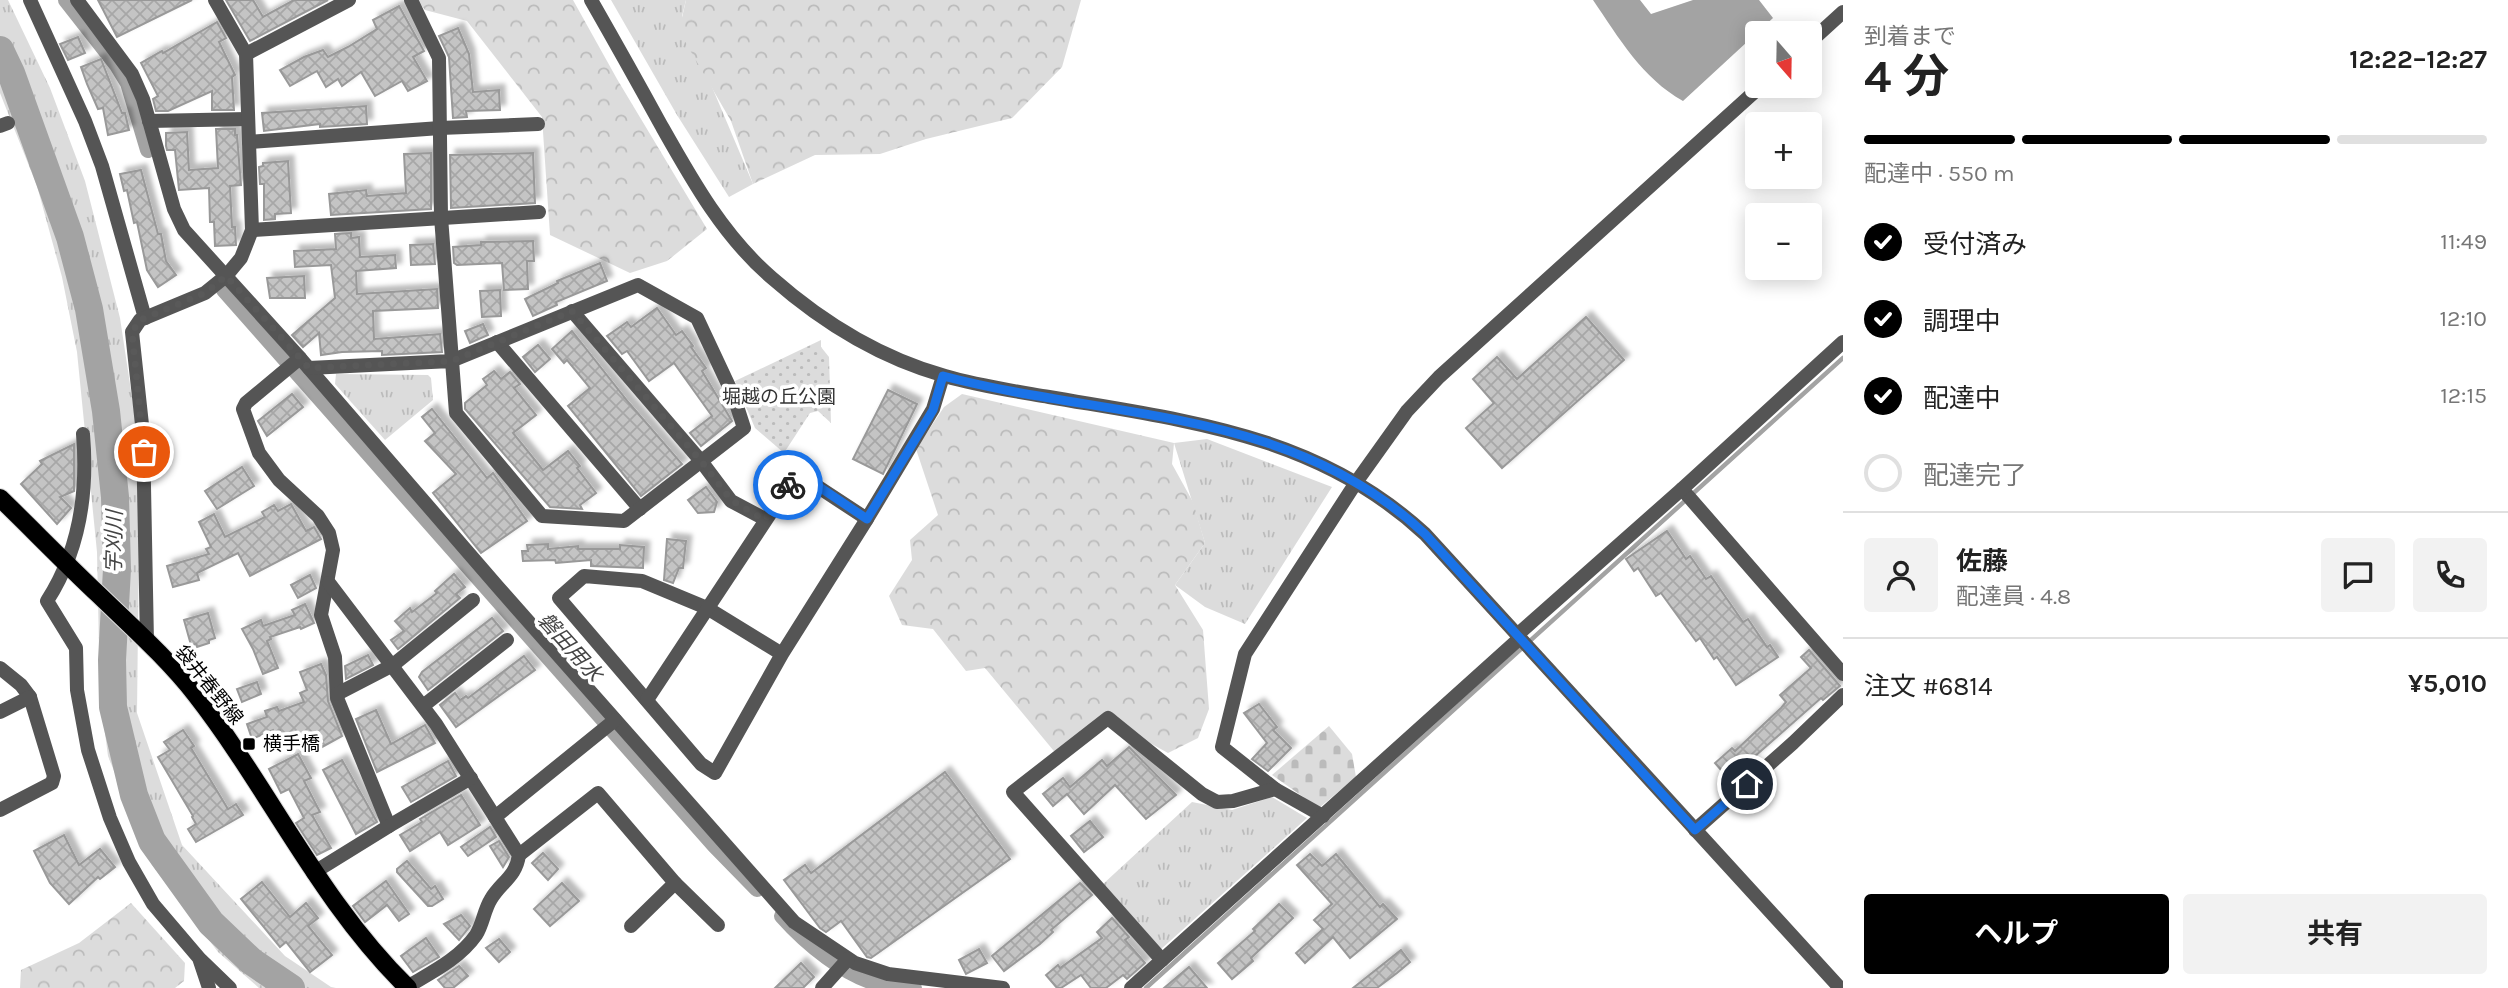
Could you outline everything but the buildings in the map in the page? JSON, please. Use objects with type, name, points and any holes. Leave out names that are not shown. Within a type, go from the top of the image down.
[{"type":"main road","name":"袋井春野線","points":[[0,498],[141,636],[195,694],[351,926],[407,988]]},
{"type":"street","points":[[30,0],[85,121],[102,166],[145,318]]},
{"type":"street","points":[[77,0],[132,74],[149,121],[174,209],[184,230],[226,276],[298,365],[794,922],[848,959],[888,975],[917,983],[1003,988]]},
{"type":"street","points":[[141,636],[143,434],[132,332],[140,320],[205,293],[226,276],[241,258],[252,230],[246,54],[215,0]]},
{"type":"street","points":[[246,54],[349,0]]},
{"type":"street","points":[[389,825],[337,694],[335,657],[321,615],[333,550],[330,533],[318,516],[279,480],[258,453],[243,409],[246,404],[298,365],[452,361],[638,285],[697,318],[734,397],[744,428],[624,521],[542,516],[456,414],[452,361],[441,217],[439,58],[411,0]]},
{"type":"street","points":[[591,0],[692,180],[727,231],[770,276],[815,313],[876,349],[943,376],[978,385],[1192,422],[1265,441],[1357,481],[1398,509],[1425,534],[1840,988]]},
{"type":"street","points":[[1822,31],[1843,12]]},
{"type":"street","points":[[1323,816],[1275,789],[1222,747],[1245,654],[1357,481],[1407,411],[1439,377],[1748,98]]},
{"type":"street","points":[[149,121],[248,119]]},
{"type":"street","points":[[249,142],[538,124]]},
{"type":"street","points":[[252,230],[539,212]]},
{"type":"street","points":[[572,311],[701,461],[731,500],[765,520]]},
{"type":"street","points":[[497,342],[640,509]]},
{"type":"street","points":[[1131,988],[1843,342]]},
{"type":"street","points":[[782,654],[707,608],[642,581],[584,576],[559,598],[701,764],[715,773],[782,654],[933,410],[943,376]]},
{"type":"street","points":[[82,434],[85,463],[77,538],[68,564],[47,600],[76,648],[77,690],[88,750],[110,818],[129,862],[153,904],[199,958],[230,988]]},
{"type":"street","points":[[647,700],[797,472],[867,519]]},
{"type":"street","points":[[1682,489],[1843,674]]},
{"type":"street","points":[[328,583],[394,665],[423,706],[519,855],[517,868],[491,899],[477,933],[468,944],[457,957],[407,988]]},
{"type":"street","points":[[337,694],[394,665],[473,600]]},
{"type":"street","points":[[423,706],[508,640]]},
{"type":"street","points":[[0,668],[21,685],[30,697],[54,776],[52,783],[0,810]]},
{"type":"street","points":[[1695,830],[1765,769],[1843,695]]},
{"type":"street","points":[[0,712],[30,697]]},
{"type":"street","points":[[1162,960],[1013,792],[1108,718],[1202,794],[1217,802],[1233,802],[1275,789]]},
{"type":"street","points":[[495,817],[615,720]]},
{"type":"street","points":[[313,873],[471,778]]},
{"type":"street","points":[[519,855],[598,793],[675,883],[718,925]]},
{"type":"street","points":[[631,926],[675,883]]},
{"type":"street","points":[[199,958],[209,988]]},
{"type":"street","points":[[822,988],[848,959]]},
{"type":"green space","points":[[0,0],[8,0],[50,88],[85,181],[120,318],[140,450],[137,713],[182,845],[285,956],[336,988],[259,988],[218,952],[152,865],[108,756],[100,695],[97,552],[77,352],[62,277],[37,186],[0,93]]},
{"type":"green space","points":[[417,0],[573,0],[707,229],[667,261],[630,273],[550,235],[542,117],[467,21],[425,10]]},
{"type":"green space","points":[[611,0],[686,0],[682,16],[753,184],[729,197],[677,115]]},
{"type":"green space","points":[[686,0],[1081,0],[1062,67],[1012,118],[926,139],[880,154],[815,155],[753,184],[731,121],[679,31]]},
{"type":"green space","name":"堀越の丘公園","points":[[821,340],[821,347],[829,357],[831,423],[818,411],[810,413],[784,453],[755,428],[735,381]]},
{"type":"green space","points":[[336,374],[428,375],[431,378],[433,400],[385,440],[335,384]]},
{"type":"green space","points":[[962,394],[1174,443],[1172,464],[1193,502],[1205,543],[1175,585],[1203,630],[1209,709],[1198,738],[1168,753],[1101,716],[1058,756],[985,668],[966,671],[933,629],[902,625],[889,596],[912,560],[910,540],[938,515],[916,449],[944,407]]},
{"type":"green space","points":[[1207,439],[1332,487],[1245,624],[1205,607],[1175,585],[1205,543],[1174,443]]},
{"type":"green space","points":[[1329,726],[1352,754],[1356,777],[1319,808],[1272,775]]},
{"type":"green space","points":[[1272,797],[1307,818],[1160,950],[1102,885],[1192,802],[1232,810]]},
{"type":"green space","points":[[131,903],[185,963],[184,981],[175,988],[20,988],[21,970],[79,943]]},
{"type":"shaded area","points":[[1593,0],[1640,0],[1651,14],[1693,0],[1759,0],[1773,18],[1770,21],[1745,21],[1745,44],[1683,101],[1655,81],[1622,43]]},
{"type":"waterway","name":"磐田用水","points":[[66,0],[128,83],[148,150]]},
{"type":"waterway","name":"宇刈川","points":[[0,50],[11,73],[70,237],[89,309],[106,411],[115,497],[117,569],[112,660],[113,707],[134,795],[152,841],[211,923],[251,961],[291,988]]},
{"type":"waterway","name":"磐田用水","points":[[224,290],[715,846],[757,889]]},
{"type":"waterway","points":[[1146,988],[1843,358]]},
{"type":"waterway","name":"磐田用水","points":[[782,916],[814,947],[854,974],[885,985],[914,988]]},
{"type":"way so far","points":[[144,452],[132,332],[140,320],[205,293],[226,276],[309,368],[452,361],[572,311],[701,461],[731,500],[765,520],[788,485]]},
{"type":"place","name":"横手橋","points":[[249,744]]},
{"type":"route","points":[[788,485],[797,472],[867,519],[933,410],[943,376],[978,385],[1192,422],[1265,441],[1357,481],[1398,509],[1425,534],[1695,830],[1747,784]]}]
